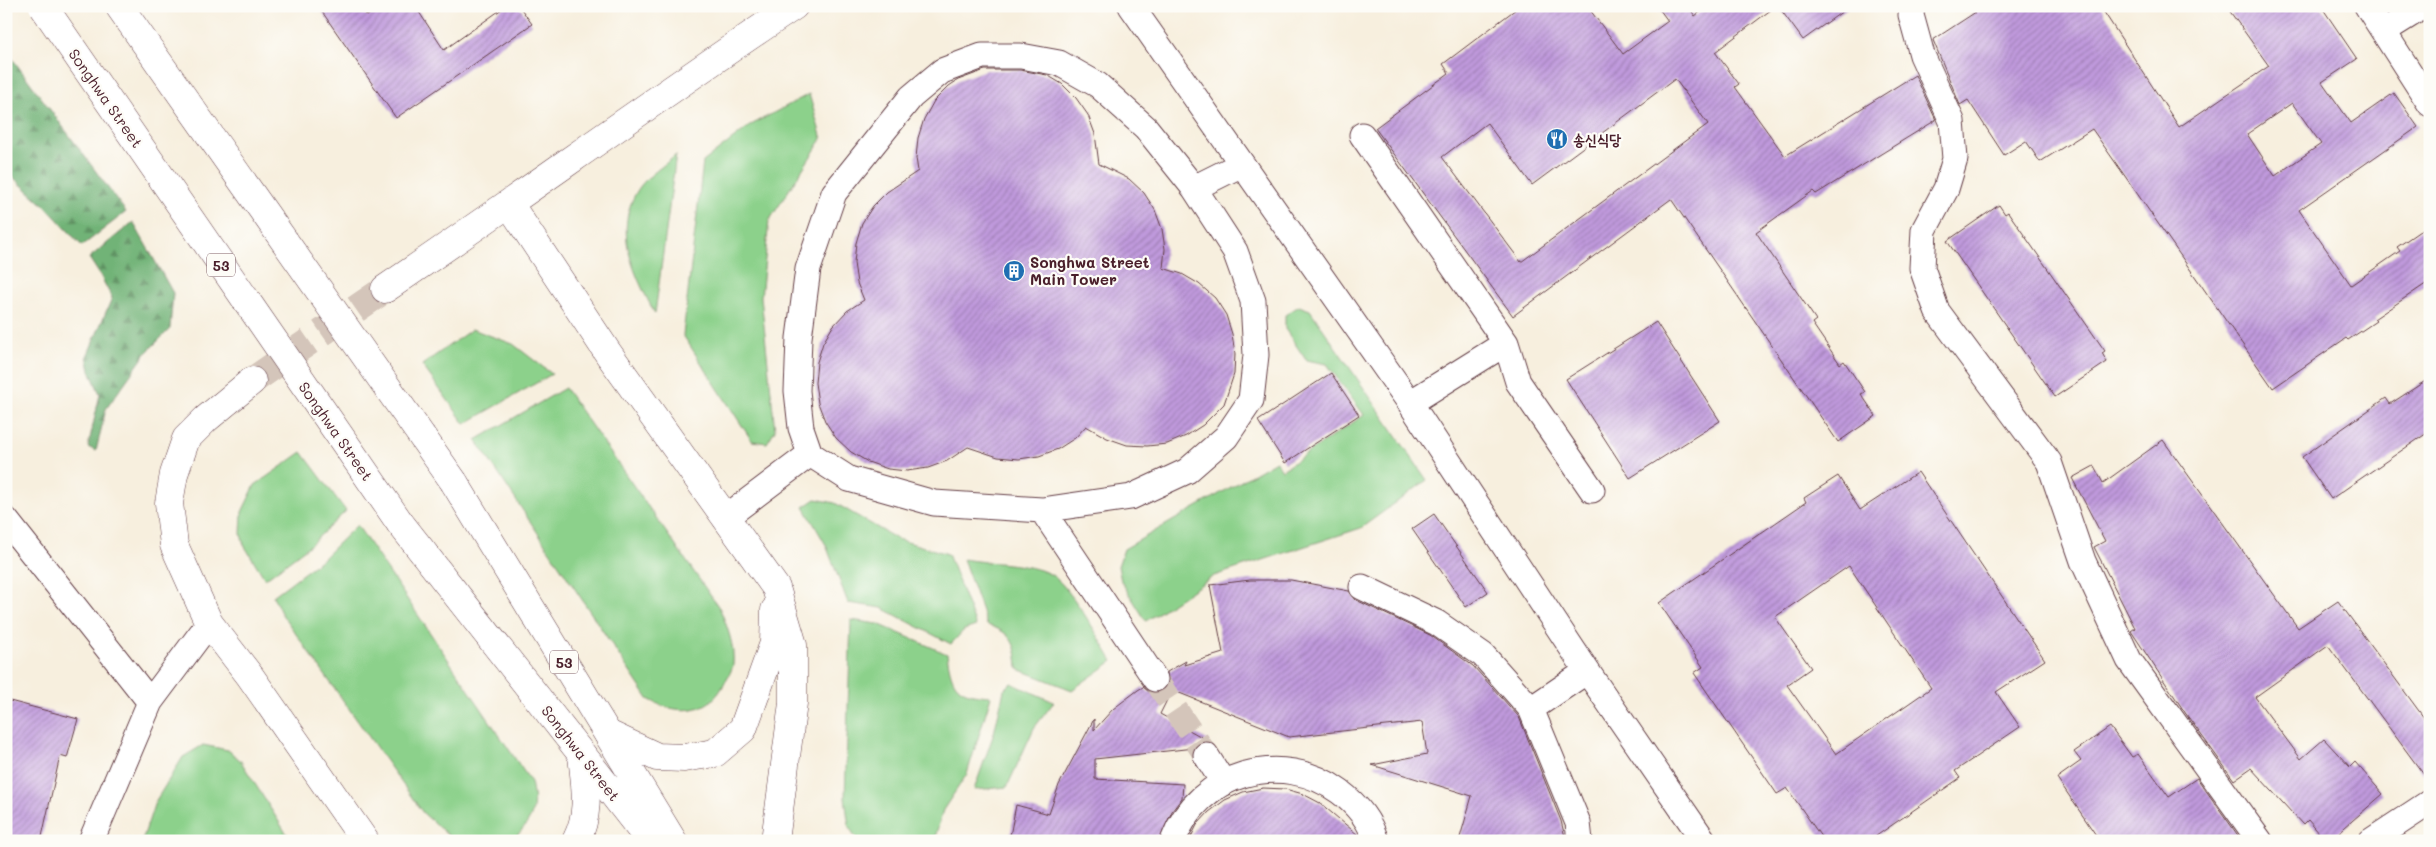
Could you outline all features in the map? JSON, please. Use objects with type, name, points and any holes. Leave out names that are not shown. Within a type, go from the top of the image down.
[{"type":"street","name":"Songhwa Street","points":[[43,6],[400,523],[650,841]]},
{"type":"street","name":"Songhwa Street","points":[[119,6],[454,482],[673,841]]},
{"type":"street","points":[[385,289],[510,204],[677,84],[794,6]]},
{"type":"street","points":[[1131,6],[1410,403],[1587,671],[1704,841]]},
{"type":"street","points":[[1912,6],[1911,15],[1922,55],[1952,121],[1955,159],[1946,189],[1924,230],[1922,268],[1937,311],[2049,462],[2083,561],[2129,660],[2260,841]]},
{"type":"street","points":[[2367,6],[2430,104]]},
{"type":"street","points":[[2384,31],[2424,6]]},
{"type":"street","points":[[982,56],[1022,56],[1059,63],[1098,85],[1146,128],[1194,188],[1235,251],[1252,302],[1256,355],[1251,400],[1226,437],[1188,471],[1131,497],[1042,510],[934,502],[849,479],[810,454],[801,428],[797,391],[799,338],[808,268],[834,192],[911,97],[942,71],[982,56]]},
{"type":"street","points":[[1362,135],[1506,343],[1518,382],[1592,490]]},
{"type":"street","points":[[1194,188],[1242,164]]},
{"type":"street","points":[[510,204],[608,353],[776,588],[793,645],[793,703],[775,841]]},
{"type":"street","points":[[1410,403],[1506,343]]},
{"type":"street","points":[[252,381],[206,419],[186,440],[174,474],[169,503],[174,545],[209,624],[250,676],[365,841]]},
{"type":"street","points":[[725,518],[810,454]]},
{"type":"street","points":[[1042,510],[1155,679]]},
{"type":"street","points":[[6,520],[150,702]]},
{"type":"street","points":[[1362,587],[1437,623],[1483,655],[1530,709],[1578,823],[1580,841]]},
{"type":"street","points":[[608,734],[657,757],[684,758],[715,752],[743,729],[774,643],[776,588]]},
{"type":"street","points":[[91,841],[150,702],[209,624]]},
{"type":"street","points":[[1530,709],[1587,671]]},
{"type":"street","points":[[576,841],[582,829],[588,805],[582,755]]},
{"type":"street","points":[[1206,755],[1223,782]]},
{"type":"street","points":[[1173,841],[1189,810],[1205,794],[1223,782],[1244,773],[1266,769],[1289,770],[1311,776],[1331,786],[1349,799],[1364,816],[1376,841]]},
{"type":"street","points":[[2371,841],[2430,802]]},
{"type":"green space","points":[[6,50],[126,212],[82,246],[45,206],[6,171]]},
{"type":"green space","points":[[809,94],[822,139],[769,221],[761,297],[775,430],[767,443],[752,441],[683,335],[703,162],[751,125]]},
{"type":"green space","points":[[676,155],[655,314],[640,284],[629,252],[626,236],[627,220],[631,204],[642,184]]},
{"type":"green space","points":[[133,222],[173,293],[170,329],[147,352],[106,409],[96,451],[88,447],[100,394],[90,371],[87,356],[112,298],[89,258]]},
{"type":"green space","points":[[1299,306],[1310,310],[1427,480],[1361,528],[1214,576],[1146,621],[1121,581],[1118,566],[1124,549],[1276,461],[1282,470],[1364,415],[1327,364],[1306,360],[1285,329],[1285,315]]},
{"type":"green space","points":[[472,329],[513,344],[552,374],[465,424],[422,365]]},
{"type":"green space","points":[[565,388],[720,609],[732,643],[733,665],[719,693],[701,707],[681,710],[670,708],[648,699],[476,440]]},
{"type":"green space","points":[[302,452],[346,511],[309,546],[265,579],[244,545],[241,534],[242,512],[255,485]]},
{"type":"green space","points":[[816,499],[835,503],[897,539],[948,554],[976,626],[964,630],[951,644],[882,608],[848,603],[826,545],[804,507]]},
{"type":"green space","points":[[357,525],[531,782],[534,800],[532,814],[526,825],[514,839],[459,841],[451,838],[423,813],[281,613],[273,596],[321,560]]},
{"type":"green space","points":[[963,559],[1019,565],[1050,574],[1058,580],[1075,600],[1113,661],[1072,690],[1018,669],[1012,641],[1002,631],[987,625]]},
{"type":"green space","points":[[851,620],[878,624],[947,654],[951,675],[958,687],[970,693],[991,696],[967,774],[943,810],[934,841],[858,841],[849,827],[845,798]]},
{"type":"green space","points":[[1011,683],[1054,702],[1034,728],[1007,787],[974,790],[994,733],[1004,690]]},
{"type":"green space","points":[[203,745],[228,750],[240,760],[291,841],[142,841],[155,802],[183,757]]},
{"type":"building","points":[[318,6],[360,6],[367,16],[382,6],[415,6],[444,50],[506,6],[519,6],[532,24],[396,118]]},
{"type":"building","points":[[1520,6],[1587,6],[1623,54],[1668,21],[1657,6],[1688,6],[1695,16],[1708,6],[1776,6],[1715,52],[1739,84],[1735,87],[1785,156],[1915,75],[1936,120],[1816,194],[1813,191],[1756,232],[1816,320],[1812,323],[1840,364],[1844,361],[1865,392],[1861,394],[1876,416],[1838,442],[1671,199],[1513,316],[1375,128],[1449,73],[1443,64]],"holes":[[[1675,79],[1708,124],[1521,262],[1442,157],[1487,123],[1532,185]]]},
{"type":"building","points":[[1778,6],[1850,6],[1803,40]]},
{"type":"building","points":[[1985,6],[2100,6],[2179,127],[2269,66],[2226,6],[2321,6],[2357,59],[2322,82],[2351,123],[2394,93],[2418,127],[2299,210],[2351,285],[2400,251],[2397,247],[2430,224],[2430,281],[2374,319],[2376,321],[2348,340],[2346,338],[2273,388],[2092,129],[2040,162],[2026,141],[2004,155],[1968,100],[1960,105],[1933,40]],"holes":[[[2292,103],[2321,144],[2275,176],[2247,134]]]},
{"type":"building","name":"Songhwa Street Main Tower","points":[[985,70],[1020,70],[1047,75],[1062,84],[1076,98],[1088,115],[1095,134],[1099,164],[1129,179],[1144,193],[1155,210],[1162,229],[1165,249],[1163,268],[1182,274],[1199,284],[1215,298],[1226,315],[1232,334],[1235,354],[1234,374],[1224,404],[1203,425],[1186,436],[1167,444],[1127,445],[1107,438],[1086,426],[1075,438],[1058,449],[1039,456],[1019,459],[998,457],[968,447],[947,461],[928,468],[907,471],[888,469],[868,462],[851,452],[836,438],[825,421],[818,403],[815,383],[817,362],[823,343],[833,326],[847,311],[864,300],[857,283],[854,263],[856,243],[862,223],[873,206],[887,192],[918,171],[916,158],[918,138],[924,119],[934,101],[958,80]]},
{"type":"building","points":[[1999,205],[2005,214],[2008,212],[2105,351],[2102,353],[2107,362],[2055,397],[1947,241]]},
{"type":"building","points":[[1656,322],[1720,421],[1630,478],[1566,379]]},
{"type":"building","points":[[1331,373],[1359,415],[1285,463],[1258,421]]},
{"type":"building","points":[[2430,378],[2430,431],[2331,499],[2302,457],[2386,398],[2390,404]]},
{"type":"building","points":[[2163,440],[2298,628],[2338,601],[2430,726],[2430,783],[2328,645],[2255,697],[2301,759],[2324,739],[2350,767],[2355,762],[2383,794],[2329,841],[2326,841],[2308,820],[2303,825],[2251,768],[2234,780],[2186,714],[2131,631],[2135,628],[2094,547],[2105,541],[2072,478],[2094,466],[2103,483]]},
{"type":"building","points":[[1918,472],[2045,660],[1996,692],[2020,727],[1955,771],[1960,778],[1869,841],[1824,841],[1787,788],[1777,794],[1694,673],[1703,667],[1659,603],[1806,502],[1804,498],[1838,476],[1860,510]],"holes":[[[1849,566],[1931,688],[1836,754],[1787,685],[1811,668],[1775,617]]]},
{"type":"building","points":[[1434,514],[1488,592],[1466,607],[1412,529]]},
{"type":"building","points":[[1250,580],[1291,580],[1349,591],[1356,600],[1430,635],[1473,666],[1519,717],[1561,821],[1566,841],[1459,841],[1472,796],[1372,765],[1427,754],[1422,722],[1289,737],[1172,690],[1160,714],[1209,741],[1199,743],[1194,748],[1095,759],[1095,779],[1183,784],[1182,798],[1172,811],[1159,841],[1009,841],[1016,805],[1049,814],[1059,785],[1094,719],[1094,730],[1113,709],[1143,687],[1149,692],[1163,691],[1168,685],[1167,672],[1186,661],[1184,665],[1223,653],[1210,585]]},
{"type":"building","points":[[6,700],[78,719],[67,758],[60,756],[41,841],[6,841]]},
{"type":"building","points":[[2110,727],[2132,757],[2138,754],[2169,797],[2197,778],[2242,841],[2100,841],[2057,778],[2081,761],[2074,752]]},
{"type":"building","points":[[1263,788],[1285,789],[1303,794],[1320,803],[1358,835],[1361,841],[1189,841],[1197,825],[1209,812],[1225,800],[1243,792]]},
{"type":"tunnel","points":[[252,381],[385,289]]},
{"type":"tunnel","points":[[1155,679],[1206,755]]},
{"type":"place","name":"송신식당","points":[[1557,139]]},
{"type":"place","name":"Songhwa Street Main Tower","points":[[1014,271]]}]
